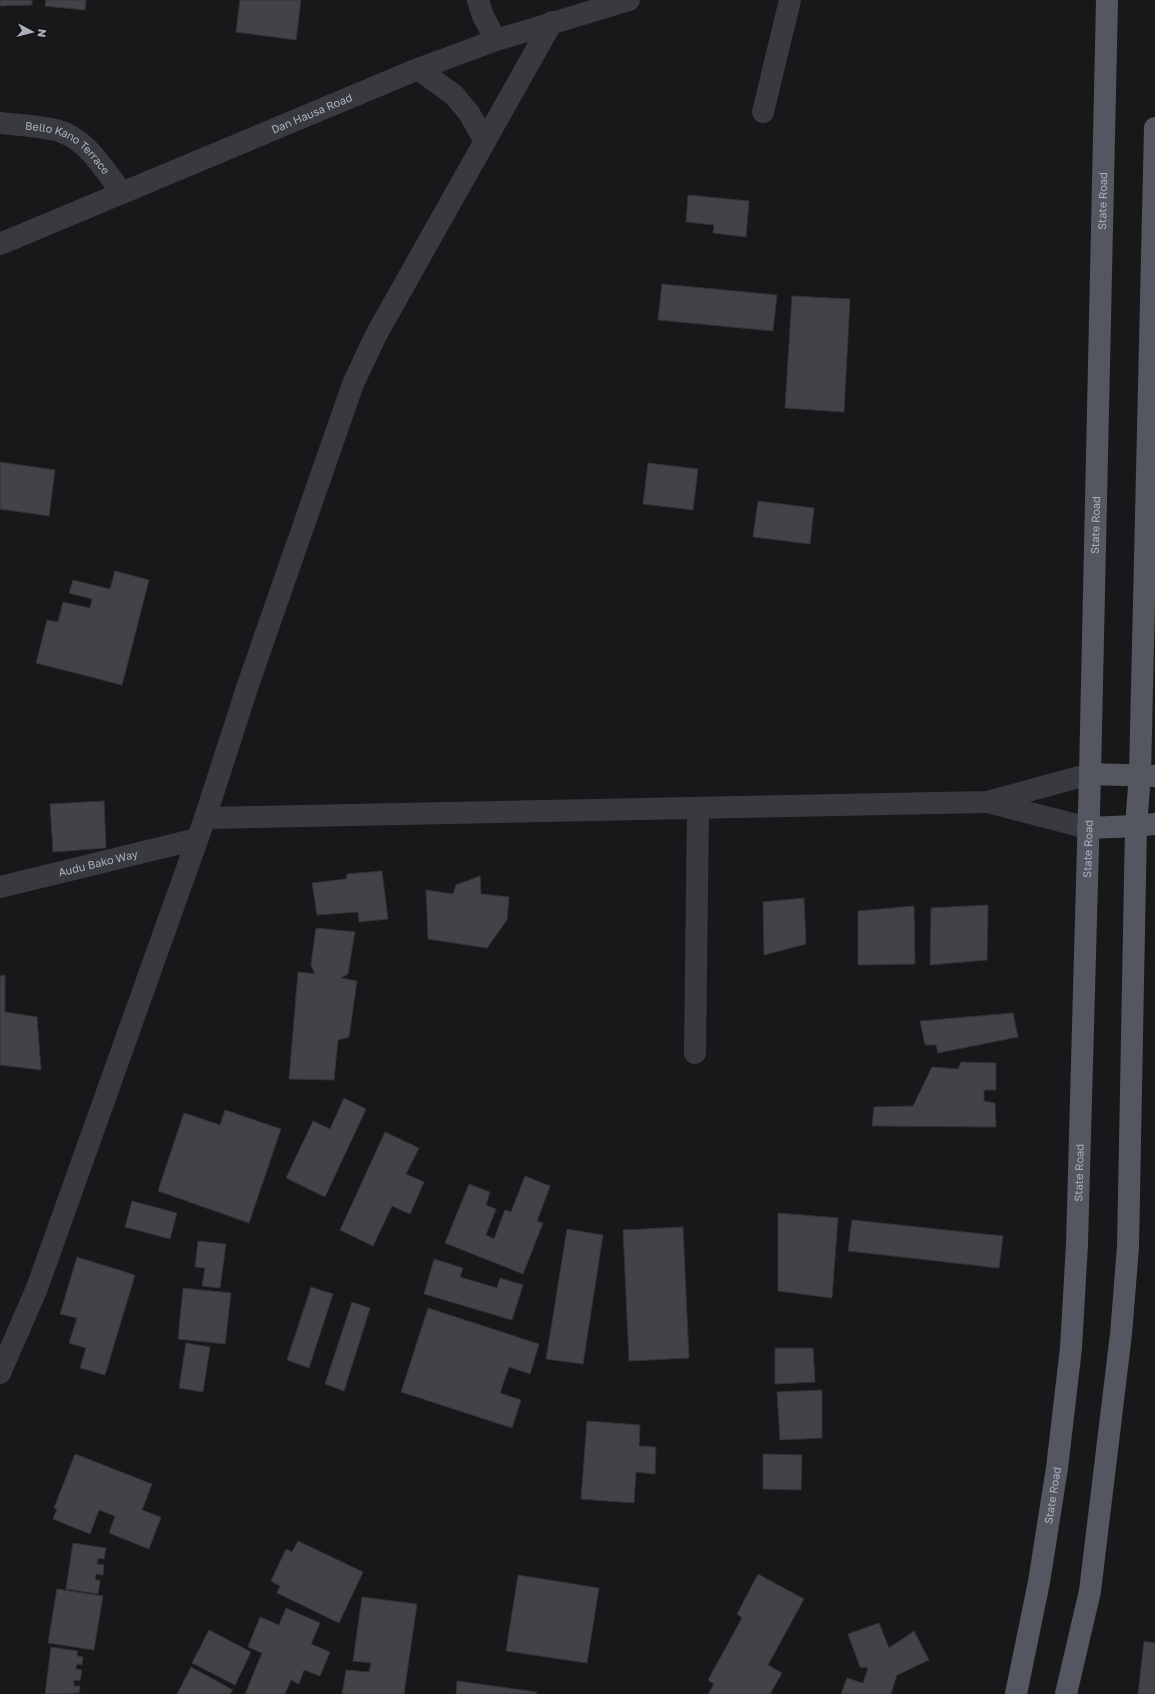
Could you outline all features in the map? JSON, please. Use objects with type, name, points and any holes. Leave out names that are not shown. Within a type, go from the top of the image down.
[{"type":"main road","name":"State Road","points":[[1016,1694],[1039,1582],[1057,1468],[1072,1348],[1077,1244],[1090,774],[1107,0]]},
{"type":"main road","points":[[1066,1694],[1090,1590],[1121,1334],[1128,1247],[1146,825],[1155,128]]},
{"type":"main road","points":[[1090,774],[1147,775]]},
{"type":"main road","points":[[1088,828],[1146,825]]},
{"type":"street","points":[[478,0],[483,16],[496,40]]},
{"type":"street","name":"Dan Hausa Road","points":[[0,244],[418,69],[496,40],[629,0]]},
{"type":"street","points":[[764,112],[790,0]]},
{"type":"street","points":[[0,1373],[37,1288],[205,818],[249,682],[353,384],[376,335],[552,22]]},
{"type":"street","points":[[418,69],[454,95],[469,113],[485,141]]},
{"type":"street","name":"Bello Kano Terrace","points":[[0,123],[56,130],[82,143],[96,158],[122,194]]},
{"type":"street","points":[[205,818],[986,802],[1090,774]]},
{"type":"street","points":[[986,802],[1088,828]]},
{"type":"street","points":[[695,1053],[698,808]]},
{"type":"street","name":"Audu Bako Way","points":[[0,887],[197,839]]},
{"type":"building","points":[[0,0],[32,0],[32,5],[0,6]]},
{"type":"building","points":[[46,0],[86,0],[85,10],[45,6]]},
{"type":"building","points":[[240,0],[301,0],[296,40],[236,32]]},
{"type":"building","points":[[688,195],[749,201],[746,237],[713,233],[714,225],[686,222]]},
{"type":"building","points":[[662,284],[777,295],[773,331],[658,320]]},
{"type":"building","points":[[792,296],[850,299],[844,412],[785,408]]},
{"type":"building","points":[[0,462],[55,470],[49,516],[0,509]]},
{"type":"building","points":[[648,463],[698,469],[693,510],[643,504]]},
{"type":"building","points":[[758,501],[814,508],[810,544],[753,537]]},
{"type":"building","points":[[115,571],[149,580],[122,685],[36,663],[47,620],[58,622],[63,602],[90,608],[92,599],[69,593],[73,580],[110,589]]},
{"type":"building","points":[[104,801],[106,848],[53,852],[50,804]]},
{"type":"building","points":[[382,871],[388,919],[359,922],[358,912],[317,915],[312,883],[346,879],[347,874]]},
{"type":"building","points":[[480,876],[481,894],[509,897],[507,920],[487,948],[428,939],[426,890],[453,894],[456,885]]},
{"type":"building","points":[[804,898],[806,944],[764,955],[763,902]]},
{"type":"building","points":[[988,905],[987,960],[930,965],[931,908]]},
{"type":"building","points":[[914,906],[915,964],[858,965],[858,911]]},
{"type":"building","points":[[316,928],[355,932],[348,974],[341,978],[357,981],[349,1037],[338,1040],[334,1080],[289,1079],[298,972],[315,974],[311,965]]},
{"type":"building","points":[[5,975],[5,1012],[37,1017],[41,1070],[0,1065],[0,976]]},
{"type":"building","points":[[1013,1013],[1018,1037],[938,1053],[936,1045],[925,1045],[920,1021]]},
{"type":"building","points":[[961,1062],[996,1063],[996,1090],[984,1090],[984,1101],[995,1103],[996,1127],[872,1126],[874,1107],[913,1106],[932,1067],[958,1069]]},
{"type":"building","points":[[344,1098],[366,1109],[325,1197],[286,1178],[313,1121],[330,1129]]},
{"type":"building","points":[[225,1110],[281,1129],[249,1223],[158,1191],[184,1113],[220,1125]]},
{"type":"building","points":[[385,1132],[419,1148],[406,1174],[424,1182],[410,1214],[392,1206],[373,1246],[340,1230]]},
{"type":"building","points":[[525,1176],[550,1186],[537,1221],[543,1223],[523,1274],[445,1243],[469,1184],[490,1192],[486,1205],[496,1209],[486,1235],[494,1239],[505,1210],[511,1212]]},
{"type":"building","points":[[132,1201],[177,1213],[170,1239],[125,1227]]},
{"type":"building","points":[[778,1213],[838,1218],[832,1298],[778,1291]]},
{"type":"building","points":[[852,1220],[1003,1236],[999,1268],[848,1251]]},
{"type":"building","points":[[683,1227],[689,1358],[629,1361],[623,1230]]},
{"type":"building","points":[[567,1229],[603,1235],[583,1364],[546,1359]]},
{"type":"building","points":[[198,1241],[226,1244],[220,1288],[202,1286],[205,1268],[195,1267]]},
{"type":"building","points":[[77,1257],[135,1275],[105,1375],[80,1368],[86,1348],[69,1343],[77,1318],[60,1314]]},
{"type":"building","points":[[434,1259],[463,1268],[460,1277],[497,1288],[500,1278],[523,1285],[512,1320],[424,1294]]},
{"type":"building","points":[[311,1287],[333,1294],[309,1368],[287,1360]]},
{"type":"building","points":[[183,1288],[231,1293],[225,1344],[178,1339]]},
{"type":"building","points":[[352,1302],[370,1308],[344,1391],[325,1384]]},
{"type":"building","points":[[428,1308],[539,1344],[530,1374],[509,1367],[500,1393],[521,1400],[512,1428],[401,1392]]},
{"type":"building","points":[[186,1343],[210,1347],[203,1392],[179,1388]]},
{"type":"building","points":[[775,1348],[813,1348],[815,1382],[775,1384]]},
{"type":"building","points":[[822,1390],[822,1438],[780,1440],[777,1392]]},
{"type":"building","points":[[587,1421],[640,1425],[639,1446],[656,1447],[655,1474],[636,1472],[634,1503],[581,1499]]},
{"type":"building","points":[[75,1454],[152,1484],[142,1510],[161,1517],[149,1549],[109,1533],[115,1516],[99,1510],[90,1534],[53,1519],[57,1509],[54,1508]]},
{"type":"building","points":[[763,1454],[802,1455],[801,1490],[763,1489]]},
{"type":"building","points":[[298,1541],[363,1572],[339,1623],[277,1593],[280,1586],[271,1581],[286,1549],[292,1552]]},
{"type":"building","points":[[73,1543],[106,1548],[104,1559],[98,1558],[97,1564],[104,1565],[103,1575],[96,1574],[95,1580],[100,1580],[98,1594],[66,1589]]},
{"type":"building","points":[[758,1574],[804,1599],[768,1665],[782,1673],[770,1694],[708,1694],[714,1684],[708,1680],[742,1618],[737,1614]]},
{"type":"building","points":[[518,1575],[599,1588],[587,1663],[506,1651]]},
{"type":"building","points":[[57,1589],[103,1596],[94,1650],[48,1643]]},
{"type":"building","points":[[362,1597],[417,1604],[404,1694],[342,1694],[346,1670],[369,1672],[371,1663],[353,1661]]},
{"type":"building","points":[[286,1608],[320,1623],[311,1644],[330,1652],[320,1676],[304,1670],[299,1684],[291,1680],[285,1694],[245,1694],[262,1653],[248,1647],[260,1617],[279,1625]]},
{"type":"building","points":[[879,1623],[889,1648],[914,1631],[929,1660],[897,1675],[891,1694],[841,1694],[847,1678],[863,1683],[868,1668],[860,1667],[848,1634]]},
{"type":"building","points":[[209,1630],[251,1652],[235,1685],[192,1663]]},
{"type":"building","points":[[1144,1641],[1155,1643],[1155,1694],[1138,1694]]},
{"type":"building","points":[[51,1647],[78,1651],[77,1656],[83,1657],[82,1665],[77,1664],[76,1669],[82,1670],[80,1681],[74,1680],[74,1686],[80,1686],[79,1693],[45,1694]]},
{"type":"building","points":[[191,1667],[233,1690],[230,1694],[177,1694]]},
{"type":"building","points":[[457,1681],[537,1692],[536,1694],[456,1694]]}]
